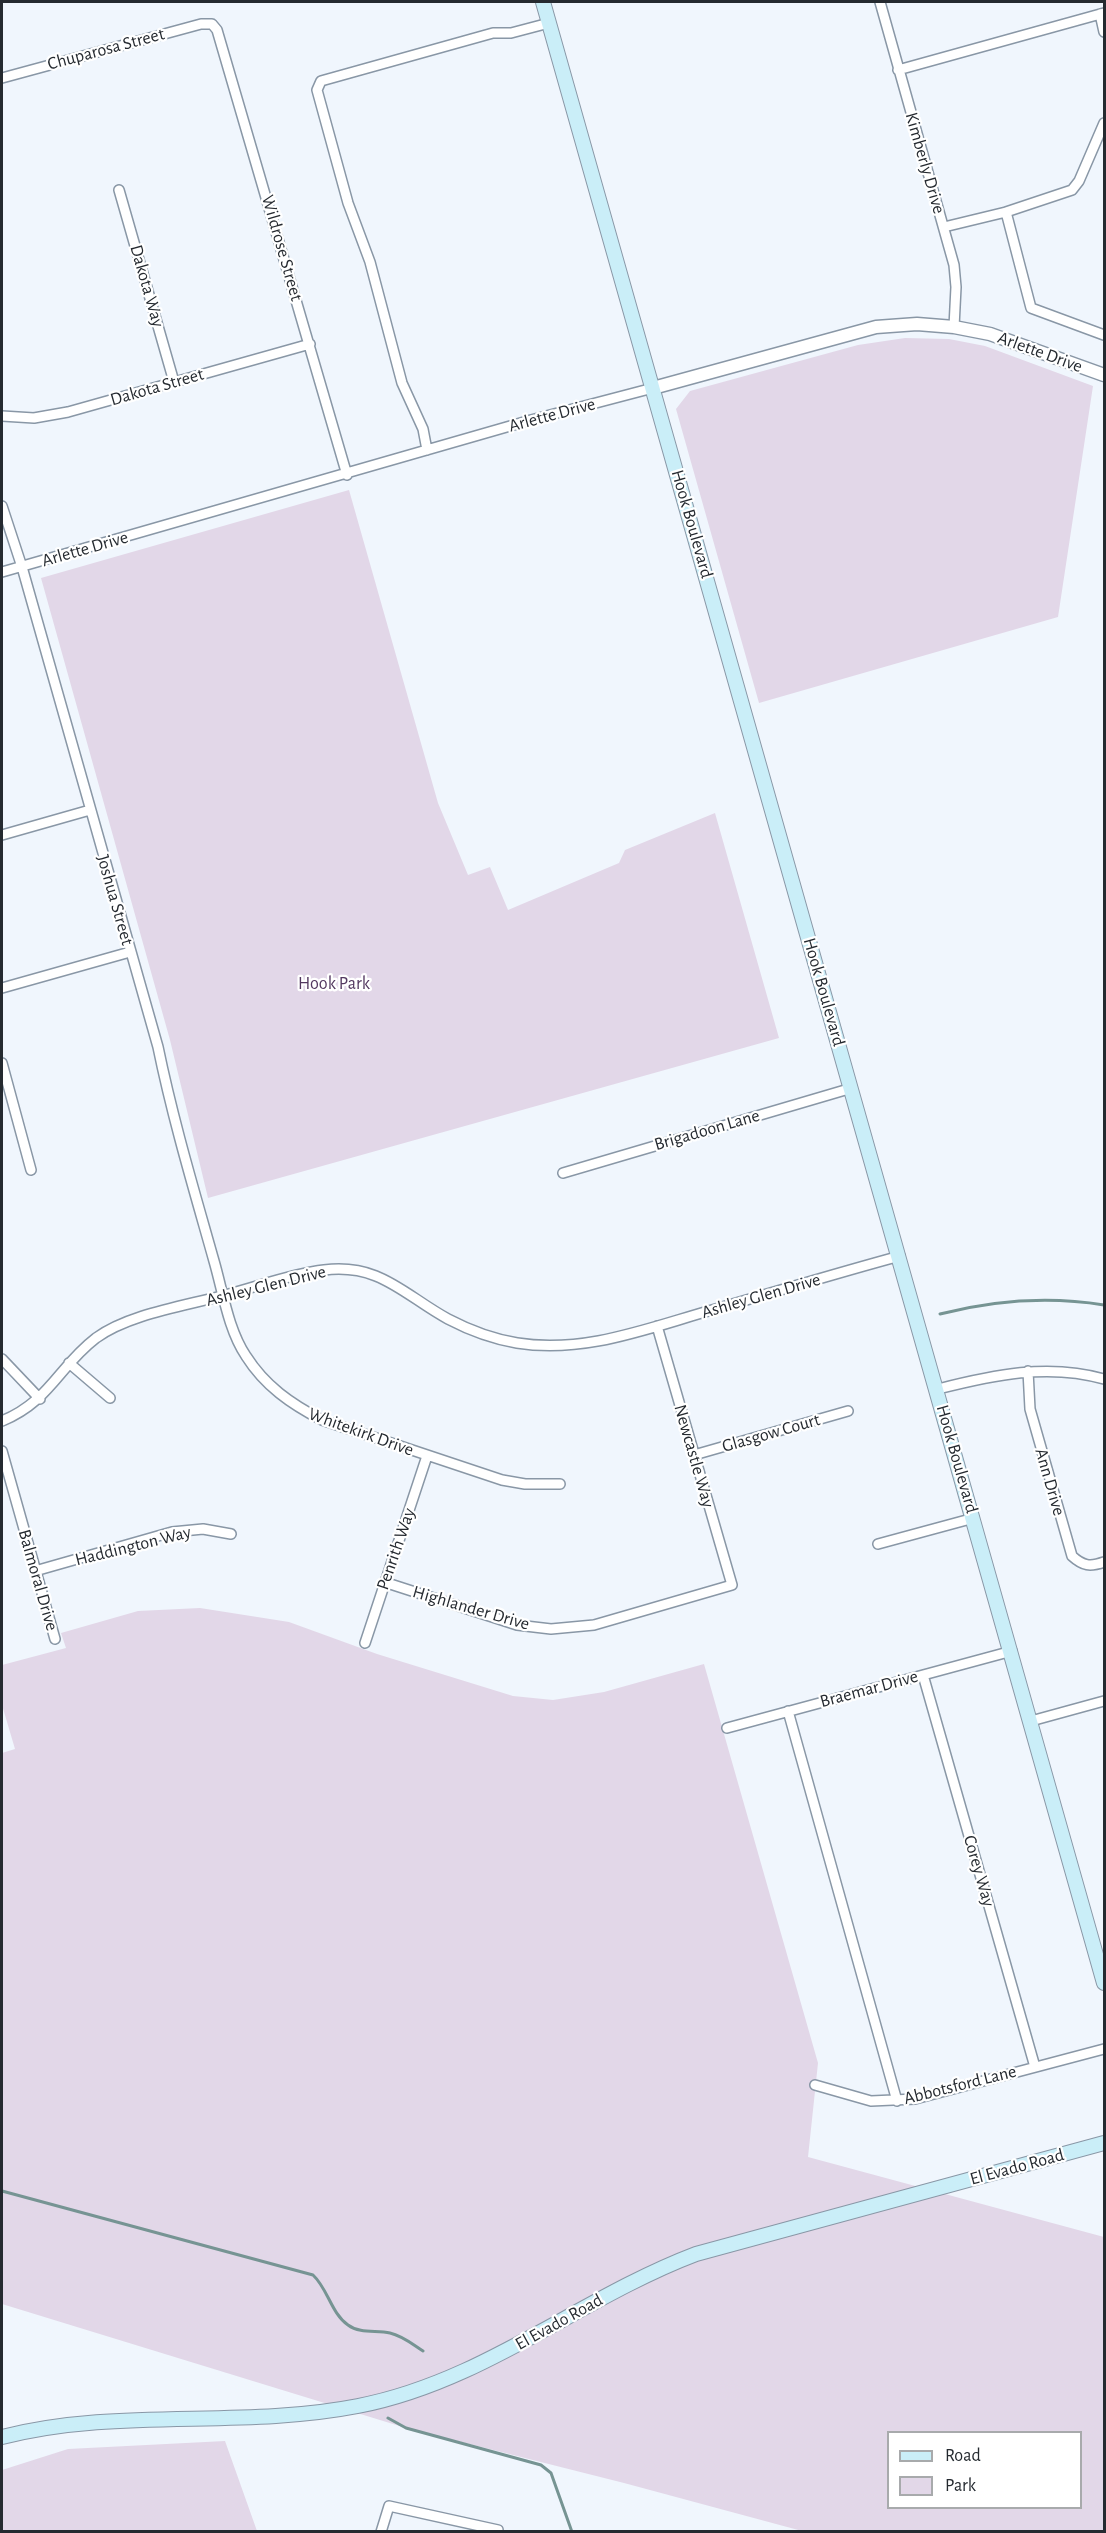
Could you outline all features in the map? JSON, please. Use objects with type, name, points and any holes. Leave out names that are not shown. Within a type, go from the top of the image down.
[{"type":"main road","name":"Hook Boulevard","points":[[543,2],[938,1389],[1104,1983]]},
{"type":"main road","name":"El Evado Road","points":[[2,2436],[66,2424],[273,2416],[349,2407],[391,2398],[472,2369],[632,2281],[696,2254],[1104,2142]]},
{"type":"street","name":"Kimberly Drive","points":[[880,2],[954,265],[956,287],[954,327]]},
{"type":"street","points":[[898,70],[1102,14],[1104,32]]},
{"type":"street","points":[[427,450],[423,429],[402,383],[370,262],[348,203],[317,90],[321,81],[493,33],[511,33],[549,23]]},
{"type":"street","name":"Chuparosa Street","points":[[2,78],[186,27],[212,24]]},
{"type":"street","name":"Wildrose Street","points":[[212,24],[222,41],[347,475]]},
{"type":"street","points":[[944,227],[1006,212],[1072,190],[1079,181],[1104,123]]},
{"type":"street","name":"Dakota Way","points":[[119,190],[174,382]]},
{"type":"street","points":[[1006,212],[1031,308],[1104,335]]},
{"type":"street","name":"Arlette Drive","points":[[2,572],[347,475],[427,450],[876,327],[917,324],[954,327],[990,334],[1104,375]]},
{"type":"street","name":"Dakota Street","points":[[2,416],[33,418],[69,411],[310,344]]},
{"type":"street","name":"Joshua Street","points":[[2,506],[22,567],[158,1047],[172,1113],[224,1296]]},
{"type":"street","points":[[2,835],[90,810]]},
{"type":"street","points":[[2,988],[130,952]]},
{"type":"street","points":[[2,1063],[31,1170]]},
{"type":"street","name":"Brigadoon Lane","points":[[563,1173],[852,1088]]},
{"type":"street","name":"Ashley Glen Drive","points":[[2,1421],[22,1412],[40,1399],[69,1364],[96,1338],[126,1322],[306,1273],[346,1270],[371,1274],[397,1284],[446,1318],[486,1335],[517,1343],[547,1346],[607,1340],[900,1256]]},
{"type":"street","name":"Whitekirk Drive","points":[[224,1296],[235,1334],[245,1356],[274,1390],[298,1408],[322,1420],[502,1480],[525,1484],[560,1484]]},
{"type":"street","name":"Newcastle Way","points":[[657,1326],[732,1585]]},
{"type":"street","points":[[2,1359],[40,1399]]},
{"type":"street","points":[[69,1364],[110,1398]]},
{"type":"street","points":[[938,1389],[994,1375],[1028,1371],[1054,1371],[1104,1379]]},
{"type":"street","name":"Ann Drive","points":[[1028,1371],[1030,1409],[1072,1556],[1082,1565],[1094,1566],[1104,1562]]},
{"type":"street","name":"Glasgow Court","points":[[694,1455],[848,1411]]},
{"type":"street","name":"Balmoral Drive","points":[[2,1451],[55,1639]]},
{"type":"street","name":"Penrith Way","points":[[365,1643],[427,1456]]},
{"type":"street","points":[[878,1544],[974,1518]]},
{"type":"street","name":"Haddington Way","points":[[35,1571],[172,1532],[203,1529],[231,1534]]},
{"type":"street","name":"Highlander Drive","points":[[384,1582],[517,1625],[551,1629],[594,1625],[732,1585]]},
{"type":"street","name":"Braemar Drive","points":[[727,1728],[1012,1651]]},
{"type":"street","name":"Corey Way","points":[[923,1675],[1035,2067]]},
{"type":"street","points":[[1031,1721],[1104,1701]]},
{"type":"street","points":[[788,1711],[897,2101]]},
{"type":"street","name":"Abbotsford Lane","points":[[815,2085],[871,2101],[915,2099],[1104,2049]]},
{"type":"street","points":[[381,2532],[389,2506],[498,2531]]},
{"type":"green space","points":[[905,338],[949,339],[985,346],[1093,386],[1058,617],[759,703],[676,409],[690,391],[858,345]]},
{"type":"green space","name":"Hook Park","points":[[349,490],[438,803],[468,875],[490,867],[508,910],[619,863],[625,850],[715,813],[779,1038],[208,1198],[170,1040],[41,578]]},
{"type":"green space","points":[[200,1608],[289,1622],[377,1654],[513,1696],[553,1700],[604,1692],[704,1664],[818,2063],[808,2157],[1104,2237],[1104,2531],[802,2531],[406,2428],[2,2304],[2,1753],[15,1749],[2,1705],[2,1665],[66,1648],[61,1633],[138,1611]]},
{"type":"green space","points":[[225,2441],[257,2531],[2,2531],[2,2470],[68,2449]]},
{"type":"waterway","points":[[940,1314],[981,1305],[1022,1301],[1042,1300],[1104,1305]]},
{"type":"waterway","points":[[2,2191],[313,2275],[337,2314],[348,2325],[363,2331],[395,2334],[423,2351]]},
{"type":"waterway","points":[[388,2418],[406,2428],[541,2465],[551,2473],[572,2532]]}]
